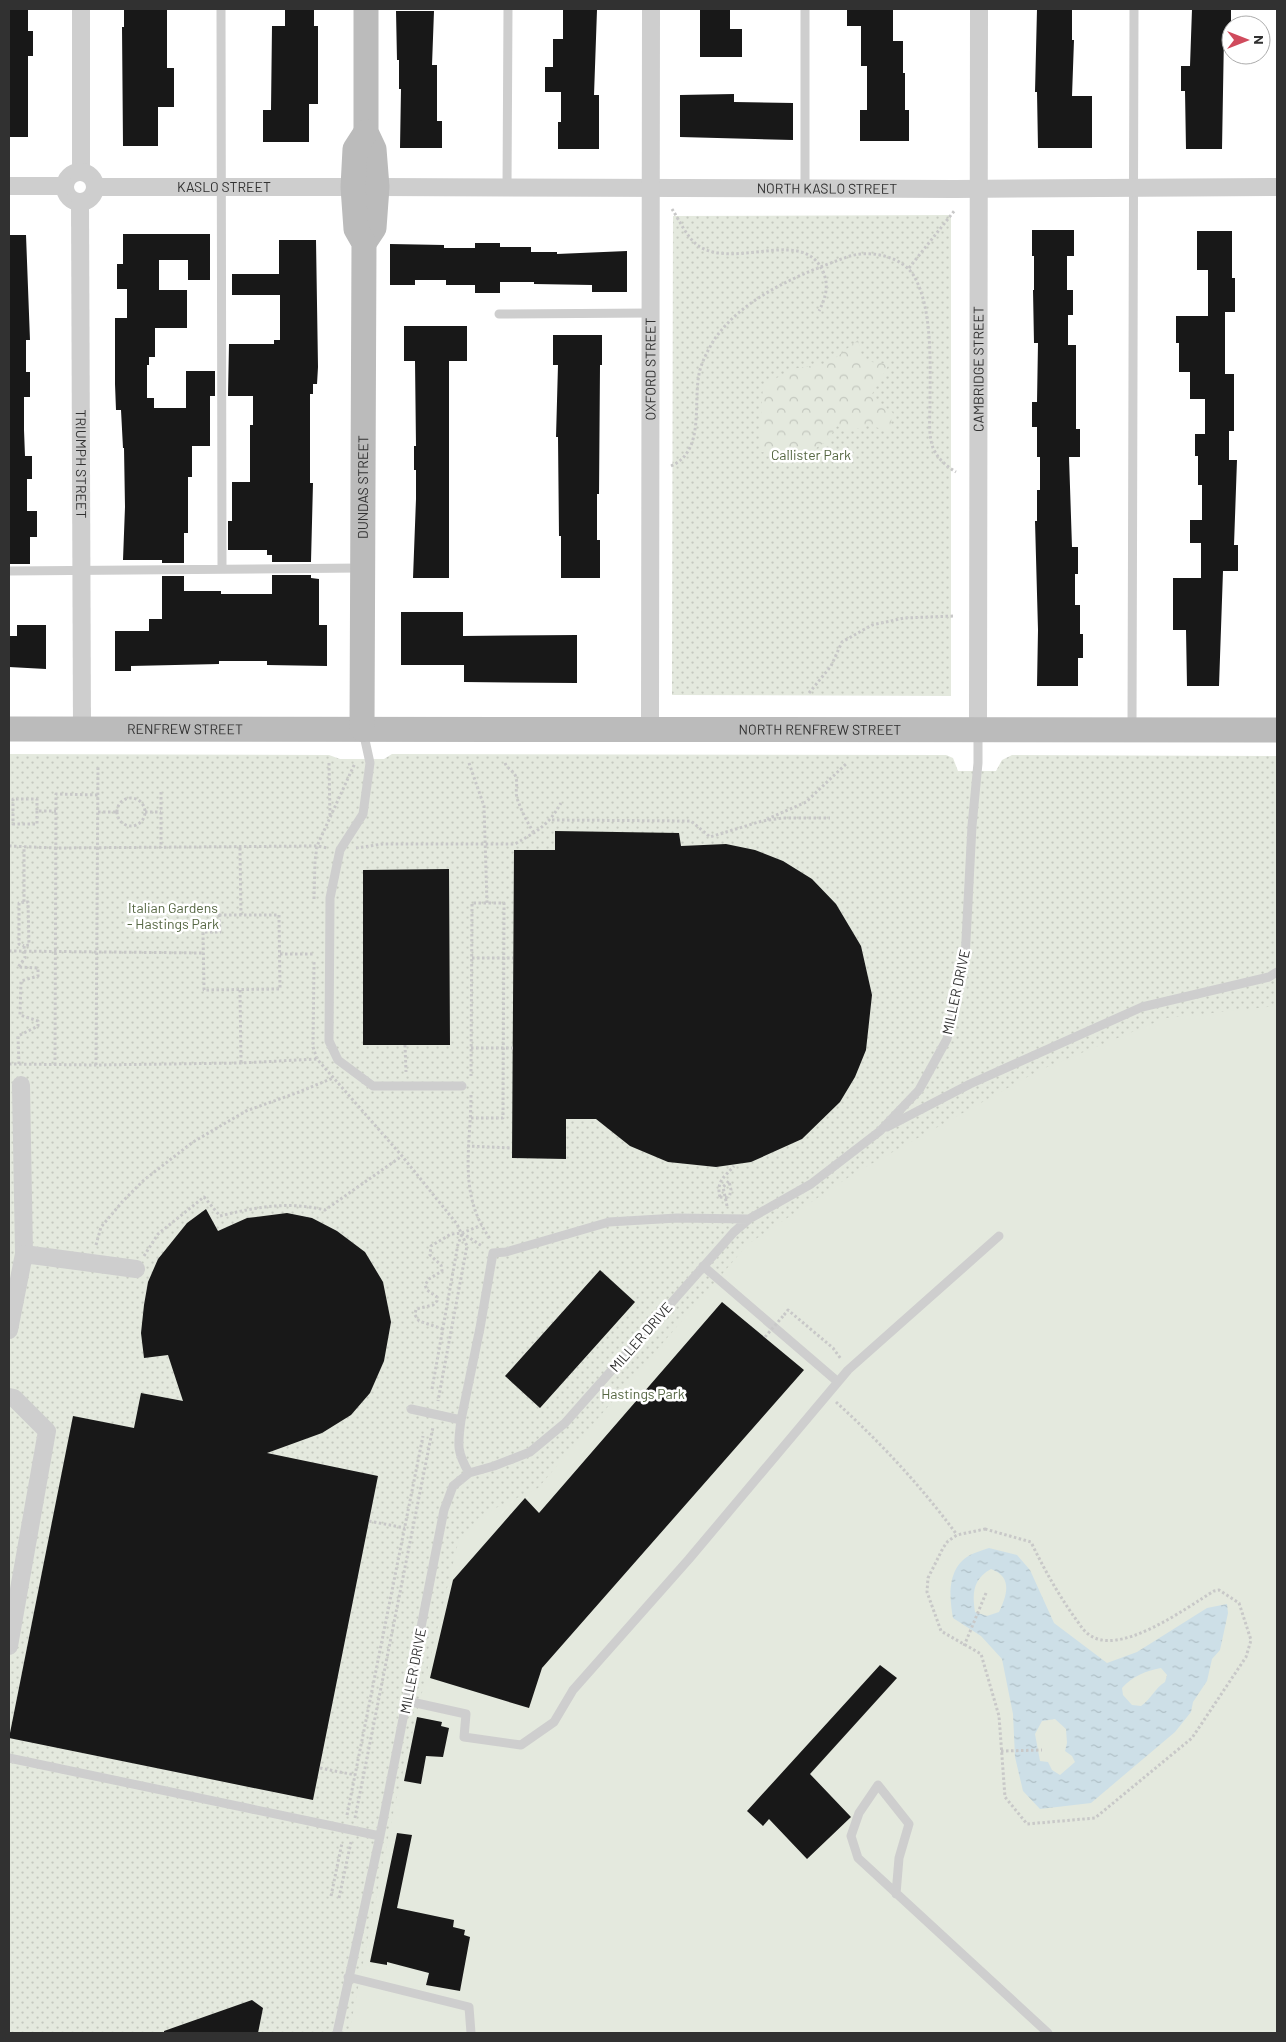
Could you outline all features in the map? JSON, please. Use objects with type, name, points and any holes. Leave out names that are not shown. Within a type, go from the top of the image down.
[{"type":"street","points":[[81,9],[81,172]]},
{"type":"street","name":"DUNDAS STREET","points":[[362,728],[364,243],[374,228],[355,149],[366,132],[366,9]]},
{"type":"street","name":"OXFORD STREET","points":[[650,729],[651,9]]},
{"type":"street","name":"CAMBRIDGE STREET","points":[[978,9],[978,729]]},
{"type":"street","points":[[76,172],[81,172],[90,175],[95,192],[89,199],[80,202],[71,199],[65,186],[68,178],[76,172]]},
{"type":"street","points":[[9,186],[65,186]]},
{"type":"street","name":"KASLO STREET","points":[[95,187],[365,187]]},
{"type":"street","name":"NORTH KASLO STREET","points":[[365,187],[978,189],[1277,187]]},
{"type":"street","name":"TRIUMPH STREET","points":[[80,202],[82,728]]},
{"type":"street","name":"RENFREW STREET","points":[[9,728],[362,728]]},
{"type":"street","name":"NORTH RENFREW STREET","points":[[362,728],[1277,730]]},
{"type":"street","points":[[9,1330],[24,1254],[21,1085]]},
{"type":"street","points":[[24,1254],[136,1269]]},
{"type":"street","points":[[9,1397],[14,1398],[47,1431],[9,1646]]},
{"type":"lane","points":[[222,9],[222,568]]},
{"type":"lane","points":[[507,187],[508,9]]},
{"type":"lane","points":[[805,9],[805,187]]},
{"type":"lane","points":[[1132,729],[1134,9]]},
{"type":"lane","points":[[499,314],[650,313]]},
{"type":"lane","points":[[9,571],[363,568]]},
{"type":"lane","points":[[362,728],[370,763],[363,814],[340,850],[330,898],[329,1041],[338,1060],[373,1086],[466,1086]]},
{"type":"lane","name":"MILLER DRIVE","points":[[337,2033],[380,1836],[444,1510],[453,1486],[469,1473],[494,1466],[530,1452],[565,1423],[734,1232],[749,1219],[811,1184],[880,1131],[919,1090],[947,1039],[965,959],[972,826],[978,769],[978,729]]},
{"type":"lane","points":[[880,1131],[970,1084],[1142,1007],[1269,978],[1277,972]]},
{"type":"lane","points":[[469,1473],[462,1462],[457,1446],[493,1253],[506,1252],[609,1222],[677,1218],[749,1219]]},
{"type":"lane","points":[[407,1701],[466,1714],[464,1737],[521,1745],[554,1722],[572,1690],[695,1551],[848,1370],[999,1236]]},
{"type":"lane","points":[[703,1266],[838,1382]]},
{"type":"lane","points":[[411,1409],[461,1420]]},
{"type":"lane","points":[[9,1758],[380,1836]]},
{"type":"lane","points":[[896,1894],[899,1858],[909,1824],[878,1785],[859,1813],[851,1836],[858,1858],[896,1894],[1048,2033]]},
{"type":"lane","points":[[348,1976],[469,2007],[471,2033]]},
{"type":"path","points":[[672,209],[691,238],[702,248],[718,253],[748,254],[790,249],[802,251],[816,259],[821,266],[826,280],[825,299],[819,311]]},
{"type":"path","points":[[909,268],[955,210]]},
{"type":"path","points":[[671,466],[680,462],[690,451],[693,440],[699,372],[714,340],[727,323],[743,307],[821,266],[852,255],[867,253],[889,257],[909,268],[920,288],[926,317],[930,426],[933,448],[943,464],[956,472]]},
{"type":"path","points":[[809,694],[831,666],[842,642],[872,625],[904,618],[955,616]]},
{"type":"path","points":[[329,763],[330,818],[356,763],[362,728]]},
{"type":"path","points":[[505,762],[507,769],[514,772],[517,797],[526,821],[534,833]]},
{"type":"path","points":[[469,763],[484,806],[487,903]]},
{"type":"path","points":[[552,820],[691,821],[710,837],[762,821],[806,802],[848,763]]},
{"type":"path","points":[[96,1065],[98,765]]},
{"type":"path","points":[[161,792],[161,848]]},
{"type":"path","points":[[55,1065],[57,952],[56,794],[98,795]]},
{"type":"path","points":[[131,798],[140,801],[145,812],[140,823],[131,826],[123,824],[117,812],[120,804],[131,798]]},
{"type":"path","points":[[13,799],[37,799],[37,812],[37,824],[13,824],[11,811],[13,799]]},
{"type":"path","points":[[9,846],[56,848],[240,848],[317,846],[340,850],[383,844],[515,844],[552,820],[561,803]]},
{"type":"path","points":[[37,812],[56,812]]},
{"type":"path","points":[[98,812],[117,812]]},
{"type":"path","points":[[145,812],[161,812]]},
{"type":"path","points":[[762,821],[783,818],[830,818]]},
{"type":"path","points":[[24,846],[24,902]]},
{"type":"path","points":[[240,848],[241,915]]},
{"type":"path","points":[[24,902],[28,902],[29,945],[24,946],[19,944],[19,903],[24,902]]},
{"type":"path","points":[[471,1076],[472,904],[504,903],[504,1118],[471,1118]]},
{"type":"path","points":[[219,915],[241,915],[279,915],[280,989],[204,990],[203,932],[220,932],[219,915]]},
{"type":"path","points":[[21,1085],[18,1036],[38,1026],[38,1021],[20,1015],[21,981],[38,976],[38,968],[18,967],[25,958],[24,946]]},
{"type":"path","points":[[9,951],[203,953]]},
{"type":"path","points":[[280,954],[314,954]]},
{"type":"path","points":[[472,958],[513,958]]},
{"type":"path","points":[[240,990],[241,1063]]},
{"type":"path","points":[[405,1045],[406,1086]]},
{"type":"path","points":[[471,1048],[513,1048]]},
{"type":"path","points":[[9,1064],[96,1065],[338,1060]]},
{"type":"path","points":[[92,1263],[101,1227],[144,1180],[192,1142],[246,1110],[299,1092],[332,1078]]},
{"type":"path","points":[[466,1086],[471,1118],[467,1170],[469,1190],[485,1232]]},
{"type":"path","points":[[368,1119],[402,1156],[457,1224],[468,1246],[440,1392]]},
{"type":"path","points":[[468,1146],[512,1148]]},
{"type":"path","points":[[136,1269],[158,1234],[204,1197],[220,1216],[278,1204],[310,1206],[325,1210],[402,1156]]},
{"type":"path","points":[[723,1188],[729,1181],[732,1190],[729,1198],[720,1197],[718,1188],[722,1179],[734,1166]]},
{"type":"path","points":[[443,1329],[419,1321],[414,1315],[416,1309],[433,1305],[437,1301],[437,1297],[425,1285],[429,1279],[442,1271],[441,1265],[430,1255],[431,1246],[451,1234],[462,1234],[482,1226]]},
{"type":"path","points":[[462,1234],[493,1253]]},
{"type":"path","points":[[432,1389],[458,1244],[462,1234]]},
{"type":"path","points":[[764,1338],[788,1310],[833,1348],[848,1370]]},
{"type":"path","points":[[828,1394],[932,1500],[957,1535]]},
{"type":"path","points":[[347,1815],[423,1436]]},
{"type":"path","points":[[356,1818],[431,1438]]},
{"type":"path","points":[[369,1521],[405,1528]]},
{"type":"path","points":[[985,1529],[1031,1542],[1058,1594],[1087,1634],[1098,1639],[1110,1642],[1148,1631],[1214,1591],[1219,1590],[1239,1603],[1251,1640],[1246,1657],[1192,1738],[1095,1818],[1027,1824],[1005,1797],[999,1716],[980,1654],[964,1646],[942,1631],[927,1592],[928,1578],[943,1548],[957,1535],[985,1529]]},
{"type":"path","points":[[964,1646],[986,1593]]},
{"type":"path","points":[[1001,1751],[1042,1750]]},
{"type":"path","points":[[320,1768],[355,1775]]},
{"type":"path","points":[[331,1896],[342,1843]]},
{"type":"path","points":[[340,1898],[350,1844]]},
{"type":"green space","name":"Callister Park","points":[[951,215],[951,696],[672,695],[673,216]]},
{"type":"green space","points":[[858,340],[863,361],[889,364],[871,396],[893,413],[889,431],[868,425],[851,431],[837,426],[827,441],[802,457],[761,452],[763,386],[792,369],[829,363]]},
{"type":"green space","name":"Hastings Park","points":[[9,754],[329,755],[340,759],[384,759],[392,754],[946,755],[953,758],[958,771],[996,771],[1002,760],[1012,755],[1277,756],[1277,2033],[9,2033]]},
{"type":"green space","points":[[1277,1006],[1277,2033],[349,2033],[394,1809],[458,1543],[481,1515],[538,1488],[748,1244],[855,1173],[1040,1070],[1166,1018]]},
{"type":"water","points":[[989,1548],[1017,1555],[1030,1570],[1054,1623],[1107,1663],[1137,1652],[1207,1608],[1227,1604],[1228,1613],[1220,1650],[1212,1659],[1207,1681],[1193,1702],[1191,1712],[1175,1732],[1091,1803],[1040,1809],[1023,1791],[1015,1757],[1013,1714],[1002,1659],[981,1636],[953,1618],[951,1583],[957,1567],[970,1555]],"holes":[[[991,1569],[1003,1577],[1006,1593],[999,1612],[987,1616],[975,1612],[974,1593],[980,1577]],[[1161,1668],[1167,1675],[1165,1682],[1141,1706],[1132,1705],[1123,1695],[1122,1688],[1135,1677]],[[1055,1719],[1066,1729],[1067,1743],[1065,1751],[1072,1756],[1075,1762],[1060,1775],[1052,1770],[1048,1762],[1040,1761],[1035,1734],[1042,1721]]]},
{"type":"building","points":[[9,9],[28,9],[28,31],[33,31],[33,56],[28,56],[28,137],[9,137]]},
{"type":"building","points":[[124,9],[167,9],[167,68],[174,68],[174,107],[158,107],[158,146],[123,146],[122,27],[124,27]]},
{"type":"building","points":[[285,9],[314,9],[314,26],[318,26],[318,104],[309,104],[309,142],[263,142],[263,110],[271,110],[272,26],[285,26]]},
{"type":"building","points":[[700,9],[730,9],[730,29],[742,29],[742,57],[700,57]]},
{"type":"building","points":[[847,9],[893,9],[893,41],[903,41],[905,110],[909,110],[909,141],[860,141],[860,110],[867,110],[867,66],[861,66],[861,26],[847,26]]},
{"type":"building","points":[[1037,9],[1072,9],[1072,40],[1074,40],[1072,96],[1092,96],[1092,148],[1038,148],[1037,92],[1035,92]]},
{"type":"building","points":[[1192,9],[1231,9],[1231,15],[1221,15],[1221,65],[1223,65],[1222,149],[1186,149],[1185,91],[1181,91],[1181,66],[1190,66]]},
{"type":"building","points":[[563,10],[597,10],[594,95],[599,95],[599,149],[558,149],[558,122],[561,122],[561,92],[545,92],[545,67],[553,67],[553,39],[563,39]]},
{"type":"building","points":[[396,11],[434,11],[432,65],[437,65],[437,121],[442,121],[442,148],[400,148],[401,89],[399,89],[399,60],[397,60]]},
{"type":"building","points":[[734,94],[734,102],[793,103],[793,140],[680,137],[680,95]]},
{"type":"building","points":[[1032,230],[1074,230],[1074,256],[1067,256],[1067,290],[1073,290],[1073,315],[1068,315],[1068,345],[1076,345],[1076,429],[1080,429],[1080,457],[1069,457],[1072,547],[1078,547],[1078,574],[1075,574],[1075,605],[1080,605],[1080,634],[1083,634],[1083,658],[1078,658],[1078,686],[1037,686],[1038,630],[1035,521],[1037,521],[1037,490],[1040,490],[1040,457],[1037,457],[1037,427],[1032,427],[1032,402],[1037,402],[1038,343],[1034,343],[1034,256],[1032,256]]},
{"type":"building","points":[[1197,231],[1232,231],[1232,278],[1235,278],[1235,312],[1225,312],[1225,374],[1234,374],[1234,431],[1229,431],[1229,460],[1237,460],[1234,545],[1238,545],[1238,571],[1223,571],[1219,686],[1187,686],[1186,630],[1173,630],[1173,578],[1201,578],[1201,543],[1190,543],[1190,520],[1202,520],[1202,485],[1198,485],[1198,456],[1195,456],[1195,434],[1205,434],[1205,399],[1190,399],[1190,372],[1179,372],[1179,343],[1176,343],[1176,316],[1208,316],[1208,270],[1197,270]]},
{"type":"building","points":[[123,234],[210,234],[210,280],[188,280],[188,260],[159,260],[159,290],[187,290],[187,328],[155,328],[155,357],[149,357],[149,365],[147,365],[147,398],[154,398],[154,408],[186,408],[186,371],[215,371],[215,396],[210,396],[210,446],[192,446],[192,477],[188,477],[188,533],[184,533],[184,563],[162,563],[162,560],[123,560],[125,507],[124,448],[121,410],[116,410],[115,318],[127,318],[127,289],[117,289],[117,264],[123,264]]},
{"type":"building","points":[[9,235],[26,235],[30,340],[26,340],[26,372],[30,372],[30,397],[24,397],[24,430],[25,456],[32,456],[32,479],[27,479],[27,511],[37,511],[37,537],[30,537],[30,564],[9,564]]},
{"type":"building","points":[[279,240],[316,240],[318,367],[317,384],[313,384],[313,394],[310,394],[310,483],[313,483],[311,562],[272,562],[272,555],[267,555],[267,550],[228,550],[228,521],[232,521],[232,482],[250,482],[250,425],[253,425],[253,396],[228,396],[229,344],[274,344],[274,340],[280,340],[280,295],[232,295],[232,274],[279,274]]},
{"type":"building","points":[[475,243],[500,243],[500,247],[531,247],[531,252],[557,252],[557,254],[627,251],[627,292],[592,292],[592,285],[534,284],[534,282],[500,282],[500,293],[475,293],[475,285],[446,285],[446,280],[415,280],[415,285],[390,285],[390,244],[444,245],[444,248],[475,248]]},
{"type":"building","points":[[404,326],[467,326],[467,361],[449,361],[449,578],[413,578],[416,499],[416,470],[414,470],[414,446],[416,446],[415,361],[404,361]]},
{"type":"building","points":[[553,335],[602,335],[599,494],[597,494],[597,540],[600,540],[600,578],[561,578],[558,437],[556,437],[558,365],[553,365]]},
{"type":"building","points":[[272,575],[311,575],[311,578],[319,579],[319,625],[327,625],[327,666],[267,665],[267,661],[219,661],[219,664],[131,666],[131,671],[115,671],[115,631],[149,631],[149,619],[162,619],[162,576],[184,576],[184,591],[221,591],[221,594],[272,594]]},
{"type":"building","points":[[401,612],[463,612],[463,636],[577,635],[577,683],[464,682],[464,665],[401,665]]},
{"type":"building","points":[[17,625],[46,625],[46,669],[9,667],[9,636],[17,636]]},
{"type":"building","points":[[555,831],[679,833],[681,846],[726,844],[755,850],[783,861],[812,879],[836,904],[861,946],[872,995],[866,1050],[855,1077],[840,1102],[802,1139],[751,1162],[716,1167],[668,1162],[630,1146],[596,1119],[566,1119],[566,1159],[512,1158],[514,850],[555,850]]},
{"type":"building","points":[[449,869],[450,1045],[363,1045],[363,870]]},
{"type":"building","points":[[206,1209],[218,1231],[247,1218],[287,1213],[312,1218],[337,1231],[365,1252],[383,1282],[391,1322],[384,1361],[370,1393],[351,1415],[322,1433],[267,1453],[378,1476],[313,1800],[9,1738],[73,1416],[134,1428],[141,1393],[183,1401],[168,1355],[144,1358],[141,1333],[144,1305],[148,1282],[158,1259],[187,1223]]},
{"type":"building","points":[[600,1270],[635,1302],[540,1408],[505,1376]]},
{"type":"building","points":[[722,1302],[804,1370],[542,1668],[529,1708],[430,1678],[453,1580],[525,1498],[539,1513]]},
{"type":"building","points":[[880,1665],[897,1678],[810,1774],[851,1817],[807,1859],[769,1819],[763,1826],[747,1811]]},
{"type":"building","points":[[417,1717],[442,1722],[441,1726],[449,1728],[443,1757],[426,1756],[421,1784],[404,1781]]},
{"type":"building","points":[[397,1833],[412,1835],[397,1908],[454,1920],[453,1927],[465,1930],[464,1935],[470,1937],[460,1991],[426,1985],[429,1973],[387,1962],[387,1965],[370,1962]]},
{"type":"building","points":[[252,2000],[263,2008],[258,2033],[164,2033],[164,2031]]},
{"type":"park label","name":"Italian Gardens - Hastings Park","points":[[173,916]]}]
